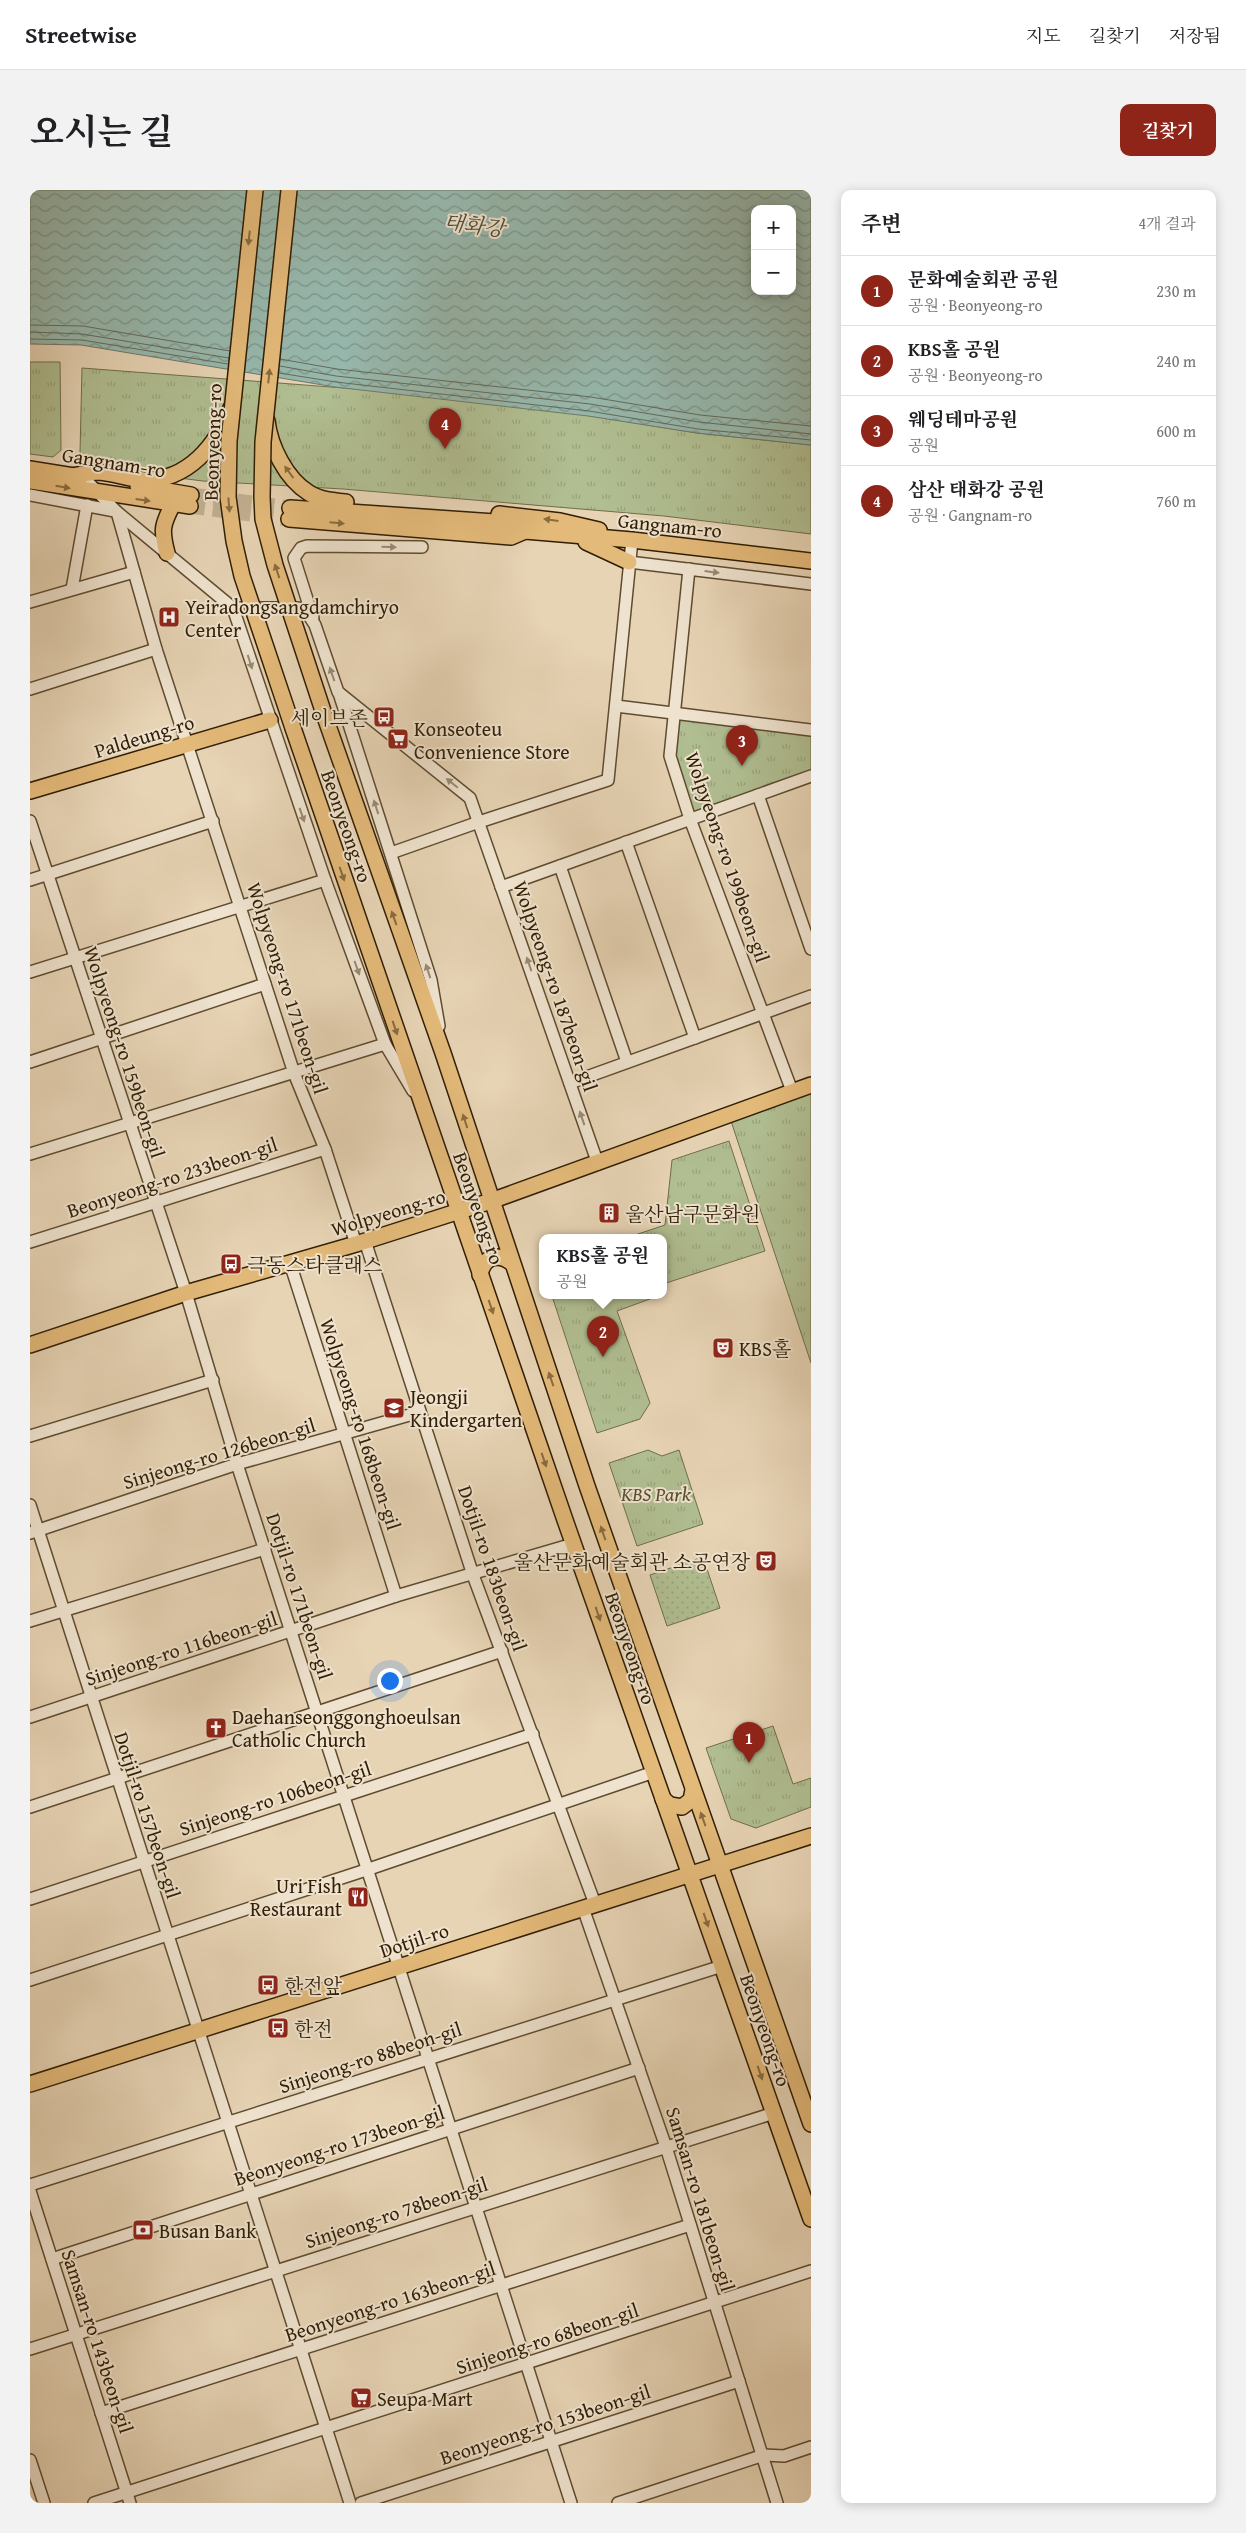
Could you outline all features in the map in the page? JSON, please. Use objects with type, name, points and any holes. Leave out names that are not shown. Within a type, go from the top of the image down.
[{"type":"main road","name":"Beonyeong-ro","points":[[255,190],[232,406],[228,497],[234,541],[254,615],[573,1544],[811,2219]]},
{"type":"main road","name":"Beonyeong-ro","points":[[289,190],[266,410],[261,479],[263,518],[275,565],[325,718],[443,1053],[587,1486],[811,2124]]},
{"type":"main road","points":[[78,477],[98,472],[145,480],[165,478],[180,473],[202,455],[219,432],[232,406]]},
{"type":"main road","points":[[266,410],[271,439],[287,470],[309,493],[327,500],[517,515],[560,521],[632,540]]},
{"type":"main road","name":"Gangnam-ro","points":[[30,469],[191,500],[173,504],[91,499],[30,481]]},
{"type":"main road","points":[[167,554],[162,529],[173,504]]},
{"type":"main road","name":"Gangnam-ro","points":[[289,513],[511,537],[525,531],[632,540],[811,561]]},
{"type":"main road","points":[[558,535],[601,548],[629,562]]},
{"type":"main road","name":"Paldeung-ro","points":[[30,791],[270,720]]},
{"type":"main road","name":"Wolpyeong-ro","points":[[30,1345],[186,1293],[491,1201],[598,1164],[811,1085]]},
{"type":"main road","points":[[480,1275],[482,1267],[492,1257],[507,1259],[512,1263]]},
{"type":"main road","points":[[663,1799],[670,1805],[682,1807],[691,1800],[693,1790]]},
{"type":"main road","name":"Dotjil-ro","points":[[30,2084],[811,1836]]},
{"type":"street","points":[[72,589],[91,499],[78,477]]},
{"type":"street","points":[[30,495],[91,499],[117,512],[232,608],[325,880],[385,1044],[424,1110]]},
{"type":"street","name":"Wolpyeong-ro 171beon-gil","points":[[117,512],[156,649],[294,1073],[360,1242]]},
{"type":"street","points":[[391,853],[608,780],[632,540]]},
{"type":"street","points":[[422,547],[307,546],[301,548],[294,558],[431,980],[443,1053]]},
{"type":"street","points":[[629,562],[811,584]]},
{"type":"street","name":"Wolpyeong-ro 199beon-gil","points":[[689,569],[670,756],[690,819],[792,1091]]},
{"type":"street","points":[[30,602],[134,572]]},
{"type":"street","points":[[232,608],[298,608],[308,614],[315,625]]},
{"type":"street","points":[[30,689],[156,649]]},
{"type":"street","name":"Wolpyeong-ro 187beon-gil","points":[[338,692],[470,798],[598,1164]]},
{"type":"street","points":[[616,706],[811,730]]},
{"type":"street","points":[[501,887],[811,776]]},
{"type":"street","points":[[758,795],[811,949]]},
{"type":"street","name":"Wolpyeong-ro 159beon-gil","points":[[30,821],[186,1293]]},
{"type":"street","points":[[30,880],[213,821]]},
{"type":"street","points":[[626,842],[695,1038]]},
{"type":"street","points":[[560,866],[627,1062]]},
{"type":"street","points":[[30,972],[325,880]]},
{"type":"street","points":[[30,1062],[265,984]]},
{"type":"street","points":[[570,1083],[811,996]]},
{"type":"street","points":[[30,1154],[385,1044]]},
{"type":"street","name":"Beonyeong-ro 233beon-gil","points":[[30,1242],[325,1149]]},
{"type":"street","name":"Dotjil-ro 183beon-gil","points":[[360,1242],[420,1412],[474,1575],[558,1805],[589,1906]]},
{"type":"street","name":"Wolpyeong-ro 168beon-gil","points":[[290,1263],[396,1596]]},
{"type":"street","name":"Dotjil-ro 171beon-gil","points":[[186,1293],[214,1380],[237,1464],[430,2058],[571,2503]]},
{"type":"street","points":[[30,1436],[214,1380]]},
{"type":"street","name":"Sinjeong-ro 126beon-gil","points":[[34,1532],[237,1464],[420,1412]]},
{"type":"street","name":"Dotjil-ro 157beon-gil","points":[[30,1505],[34,1532],[64,1610],[350,2503]]},
{"type":"street","name":"Sinjeong-ro 116beon-gil","points":[[30,1717],[396,1596],[474,1575],[573,1544]]},
{"type":"street","points":[[30,1620],[265,1549]]},
{"type":"street","points":[[30,1807],[502,1651]]},
{"type":"street","name":"Sinjeong-ro 106beon-gil","points":[[30,1899],[143,1860],[533,1734]]},
{"type":"street","points":[[30,1980],[369,1869],[654,1772]]},
{"type":"street","name":"Samsan-ro 181beon-gil","points":[[589,1906],[615,1999],[666,2147],[778,2503]]},
{"type":"street","name":"Sinjeong-ro 88beon-gil","points":[[30,2185],[722,1966]]},
{"type":"street","name":"Beonyeong-ro 173beon-gil","points":[[52,2259],[639,2068]]},
{"type":"street","name":"Sinjeong-ro 78beon-gil","points":[[30,2349],[774,2113]]},
{"type":"street","name":"Samsan-ro 143beon-gil","points":[[30,2191],[128,2498]]},
{"type":"street","name":"Beonyeong-ro 163beon-gil","points":[[101,2413],[690,2225]]},
{"type":"street","name":"Sinjeong-ro 68beon-gil","points":[[94,2503],[128,2498],[326,2428],[714,2304],[811,2271]]},
{"type":"street","name":"Beonyeong-ro 153beon-gil","points":[[361,2503],[740,2381]]},
{"type":"street","points":[[618,2503],[764,2455],[784,2456],[811,2448]]},
{"type":"street","points":[[30,2460],[44,2503]]},
{"type":"green space","points":[[30,362],[60,362],[61,450],[53,457],[30,454]]},
{"type":"green space","points":[[82,368],[488,399],[697,433],[811,445],[811,534],[664,516],[343,489],[203,481],[91,467],[80,452]]},
{"type":"green space","points":[[674,713],[811,730],[811,776],[690,819],[670,756]]},
{"type":"green space","points":[[811,1094],[811,1363],[731,1121]]},
{"type":"green space","points":[[729,1141],[765,1251],[667,1283],[667,1234],[638,1234],[665,1225],[672,1160]]},
{"type":"green space","points":[[553,1299],[650,1299],[617,1311],[650,1403],[640,1419],[597,1433]]},
{"type":"green space","name":"KBS Park","points":[[648,1450],[662,1456],[679,1450],[703,1524],[637,1546],[609,1463]]},
{"type":"green space","points":[[703,1557],[720,1608],[667,1626],[650,1575]]},
{"type":"green space","points":[[773,1726],[793,1784],[811,1778],[811,1807],[756,1828],[731,1819],[706,1748]]},
{"type":"water","name":"태화강","points":[[30,190],[811,190],[811,445],[697,433],[588,416],[335,387],[81,345],[30,344]]},
{"type":"tunnel","points":[[191,495],[290,508]]},
{"type":"tunnel","points":[[190,506],[289,519]]},
{"type":"place","name":"삼산 태화강 공원","points":[[445,449]]},
{"type":"place","name":"Yeiradongsangdamchiryo Center","points":[[169,617]]},
{"type":"place","name":"세이브존","points":[[384,717]]},
{"type":"place","name":"Konseoteu Convenience Store","points":[[398,739]]},
{"type":"place","name":"웨딩테마공원","points":[[742,766]]},
{"type":"place","name":"울산남구문화원","points":[[609,1213]]},
{"type":"place","name":"극동스타클래스","points":[[231,1264]]},
{"type":"place","name":"KBS홀","points":[[723,1348]]},
{"type":"place","name":"KBS홀 공원","points":[[603,1357]]},
{"type":"place","name":"Jeongji Kindergarten","points":[[394,1408]]},
{"type":"place","name":"울산문화예술회관 소공연장","points":[[766,1561]]},
{"type":"place","name":"Daehanseonggonghoeulsan Catholic Church","points":[[216,1728]]},
{"type":"place","name":"문화예술회관 공원","points":[[749,1763]]},
{"type":"place","name":"Uri Fish Restaurant","points":[[358,1897]]},
{"type":"place","name":"한전앞","points":[[268,1985]]},
{"type":"place","name":"한전","points":[[278,2028]]},
{"type":"place","name":"Busan Bank","points":[[143,2230]]},
{"type":"place","name":"Seupa Mart","points":[[361,2398]]}]
